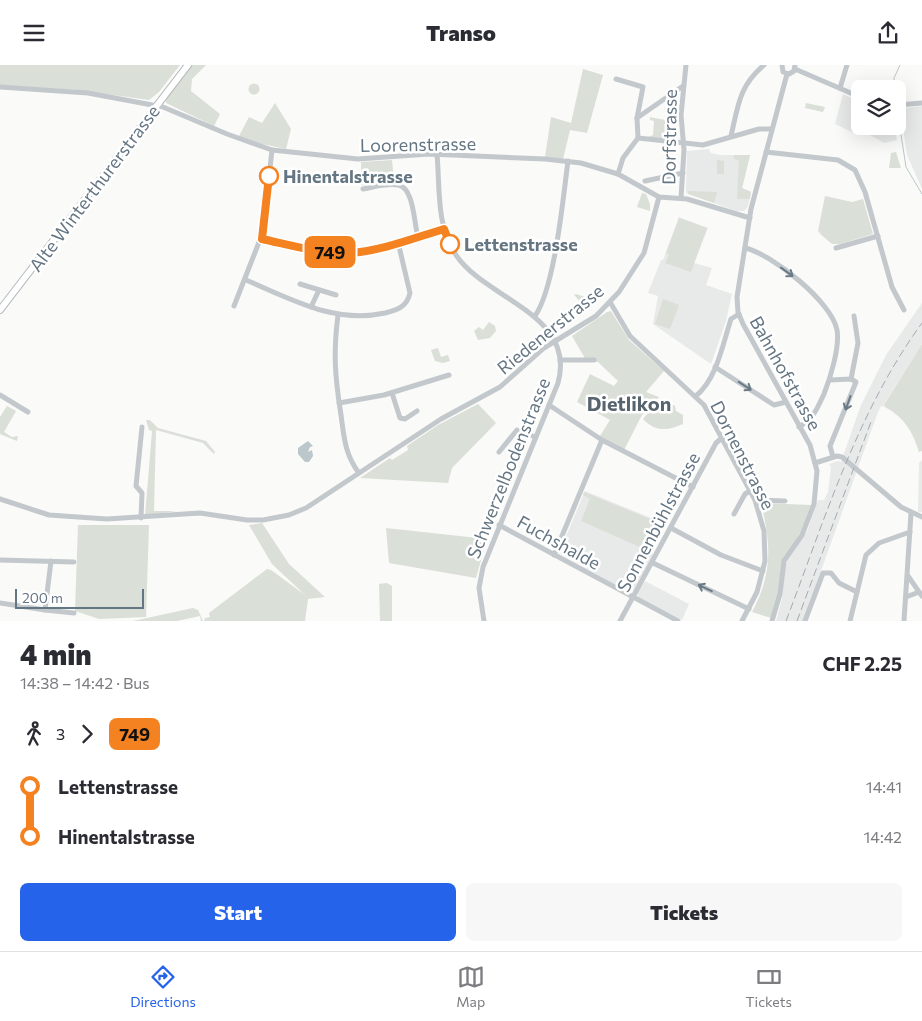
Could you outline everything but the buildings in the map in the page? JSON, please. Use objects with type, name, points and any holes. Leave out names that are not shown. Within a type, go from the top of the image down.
[{"type":"main road","name":"Alte Winterthurerstrasse","points":[[0,310],[188,65]]},
{"type":"street","name":"Dorfstrasse","points":[[686,65],[680,115],[684,144],[681,198],[750,218]]},
{"type":"street","points":[[731,136],[743,88],[749,78],[764,65]]},
{"type":"street","points":[[782,65],[782,70],[787,74],[795,67],[851,93]]},
{"type":"street","points":[[840,88],[847,65]]},
{"type":"street","name":"Bahnhofstrasse","points":[[772,621],[780,594],[784,561],[802,535],[814,504],[817,479],[816,463],[810,445],[739,314],[737,292],[750,218],[771,129],[787,74]]},
{"type":"street","points":[[616,79],[643,87],[637,118],[638,139],[623,158],[618,174]]},
{"type":"street","points":[[637,118],[683,86]]},
{"type":"street","name":"Loorenstrasse","points":[[0,87],[88,93],[157,106],[272,150],[358,159],[437,154],[568,161],[618,174],[659,197],[681,198]]},
{"type":"street","points":[[906,104],[922,103]]},
{"type":"street","points":[[638,139],[703,145],[759,129],[771,129]]},
{"type":"street","points":[[234,306],[262,239],[272,150]]},
{"type":"street","points":[[766,152],[838,160],[850,165],[862,181],[892,287],[904,310]]},
{"type":"street","name":"Schwerzelbodenstrasse","points":[[437,154],[440,211],[444,229],[455,253],[470,273],[535,316],[554,341],[560,360],[559,379],[485,558],[481,575],[480,595],[484,621]]},
{"type":"street","points":[[535,316],[542,300],[551,266],[568,161]]},
{"type":"street","points":[[644,181],[683,173]]},
{"type":"street","points":[[363,189],[396,184],[405,188],[410,196],[418,237]]},
{"type":"street","name":"Riedenerstrasse","points":[[0,499],[26,509],[59,517],[141,518],[200,513],[247,520],[280,517],[306,508],[441,419],[500,387],[554,341],[588,321],[610,302],[630,276],[644,253],[659,197]]},
{"type":"street","points":[[262,239],[335,253],[360,252],[444,229]]},
{"type":"street","points":[[836,248],[878,236]]},
{"type":"street","points":[[246,280],[311,307],[338,315],[382,313],[399,309],[409,297],[410,288],[398,242]]},
{"type":"street","points":[[745,249],[777,265],[817,295],[837,331],[830,380],[813,417],[800,427]]},
{"type":"street","points":[[300,284],[336,295]]},
{"type":"street","points":[[311,307],[318,290]]},
{"type":"street","name":"Dornenstrasse","points":[[610,302],[630,336],[696,396],[723,437],[755,500],[764,531],[763,571],[757,592],[742,621]]},
{"type":"street","points":[[696,396],[702,391],[715,367],[730,319],[739,314]]},
{"type":"street","points":[[338,315],[334,366],[347,453],[359,473]]},
{"type":"street","points":[[851,379],[858,343],[854,316]]},
{"type":"street","points":[[560,360],[594,360]]},
{"type":"street","points":[[715,367],[774,405],[786,402]]},
{"type":"street","points":[[339,403],[392,393],[449,375]]},
{"type":"street","points":[[830,380],[851,379],[855,380],[856,385],[830,445],[833,457]]},
{"type":"street","points":[[392,393],[400,418],[405,419],[417,411]]},
{"type":"street","points":[[0,395],[28,412]]},
{"type":"street","points":[[549,405],[602,440],[694,487]]},
{"type":"street","points":[[141,518],[142,493],[136,485],[142,427]]},
{"type":"street","points":[[498,452],[517,430],[535,437]]},
{"type":"street","name":"Sonnenbühlstrasse","points":[[620,621],[694,487],[716,443],[723,437]]},
{"type":"street","points":[[554,555],[602,440]]},
{"type":"street","points":[[816,463],[840,456],[846,459],[893,501],[911,513],[922,517]]},
{"type":"street","points":[[734,514],[745,494],[750,491]]},
{"type":"street","points":[[755,500],[786,501]]},
{"type":"street","points":[[904,621],[911,513]]},
{"type":"street","name":"Fuchshalde","points":[[499,525],[678,621]]},
{"type":"street","points":[[671,528],[721,555],[763,571]]},
{"type":"street","points":[[850,621],[863,563],[872,548],[910,532]]},
{"type":"street","points":[[0,561],[74,561]]},
{"type":"street","points":[[45,610],[51,561]]},
{"type":"street","points":[[653,563],[749,609]]},
{"type":"street","points":[[805,621],[823,573],[831,573],[845,588],[857,592]]},
{"type":"street","points":[[906,597],[920,594],[908,575]]},
{"type":"street","points":[[0,603],[74,613]]},
{"type":"shaded area","points":[[0,65],[180,65],[159,92],[149,100],[77,90],[0,85]]},
{"type":"shaded area","points":[[190,65],[206,65],[192,79],[191,91],[220,114],[214,126],[166,103],[166,97]]},
{"type":"shaded area","points":[[583,69],[603,75],[587,133],[570,130],[563,159],[545,157],[551,117],[571,123]]},
{"type":"shaded area","points":[[254,83],[260,89],[254,95],[248,89]]},
{"type":"shaded area","points":[[843,94],[851,98],[851,132],[835,124]]},
{"type":"shaded area","points":[[275,103],[291,129],[286,149],[253,142],[239,136],[249,117],[262,123]]},
{"type":"shaded area","points":[[806,103],[825,107],[823,112],[805,108]]},
{"type":"shaded area","points":[[922,106],[922,189],[907,155],[904,135],[906,135],[906,108]]},
{"type":"shaded area","points":[[650,117],[665,120],[665,126],[669,126],[664,132],[664,139],[648,137],[653,135],[654,121],[650,120]]},
{"type":"shaded area","points":[[870,135],[896,135],[897,140],[884,143]]},
{"type":"shaded area","points":[[709,149],[711,153],[720,155],[750,155],[742,188],[751,192],[748,207],[744,211],[736,211],[686,193],[687,151]]},
{"type":"shaded area","points":[[896,152],[901,168],[889,168],[891,153]]},
{"type":"shaded area","points":[[734,155],[750,155],[742,188],[751,192],[750,199],[737,199],[739,160],[734,159]]},
{"type":"shaded area","points":[[392,160],[394,182],[369,186],[361,185],[361,162]]},
{"type":"shaded area","points":[[717,160],[724,161],[724,174],[717,174]]},
{"type":"shaded area","points":[[688,191],[717,192],[714,203],[688,194]]},
{"type":"shaded area","points":[[642,193],[646,194],[650,204],[650,211],[637,207]]},
{"type":"shaded area","points":[[825,196],[852,202],[863,199],[873,234],[840,244],[832,244],[818,232],[821,233],[818,231]]},
{"type":"shaded area","points":[[679,217],[708,228],[694,263],[712,268],[706,285],[732,294],[726,321],[711,364],[653,324],[658,296],[648,293]]},
{"type":"shaded area","points":[[679,218],[707,228],[691,272],[665,263],[669,254],[666,253]]},
{"type":"shaded area","points":[[574,295],[588,298],[587,302],[590,305],[587,309]]},
{"type":"shaded area","points":[[663,299],[679,305],[670,329],[655,324]]},
{"type":"shaded area","points":[[922,303],[922,344],[885,402],[885,407],[881,406],[878,412],[803,621],[776,621],[782,599],[785,565],[807,531],[818,500],[824,500],[828,492],[831,467],[829,464],[841,462],[861,405],[886,355]]},
{"type":"shaded area","points":[[611,311],[629,340],[664,371],[646,392],[659,397],[642,415],[624,450],[600,436],[610,420],[577,402],[590,374],[614,386],[618,381],[598,362],[586,360],[572,336]]},
{"type":"shaded area","points":[[489,322],[495,326],[496,331],[490,338],[478,340],[474,331],[479,327],[483,330]]},
{"type":"shaded area","points":[[922,344],[922,451],[919,452],[914,438],[903,420],[885,407],[885,403]]},
{"type":"shaded area","points":[[438,348],[441,357],[448,355],[450,361],[443,363],[435,361],[431,350]]},
{"type":"shaded area","points":[[661,398],[675,406],[676,411],[683,415],[683,424],[662,429],[652,426],[643,419]]},
{"type":"shaded area","points":[[478,404],[496,423],[452,468],[448,483],[360,478],[390,458],[392,460],[408,450],[407,446],[438,425]]},
{"type":"shaded area","points":[[7,406],[16,411],[4,432],[12,437],[18,436],[17,441],[0,434],[0,417]]},
{"type":"shaded area","points":[[146,420],[150,420],[158,428],[206,441],[215,452],[214,454],[203,443],[156,430],[154,511],[176,511],[145,516],[152,431],[149,430]]},
{"type":"shaded area","points":[[308,441],[313,446],[310,447],[308,452],[312,450],[313,456],[309,462],[305,462],[298,454],[298,448]]},
{"type":"shaded area","points":[[922,460],[922,512],[918,512],[919,463]]},
{"type":"shaded area","points":[[585,491],[656,520],[642,549],[654,554],[633,591],[629,592],[559,553]]},
{"type":"shaded area","points":[[584,492],[655,521],[642,548],[581,521],[590,499],[583,495]]},
{"type":"shaded area","points":[[761,503],[811,505],[801,531],[781,566],[779,594],[771,618],[752,612],[759,598],[767,571],[767,532]]},
{"type":"shaded area","points":[[262,523],[289,564],[325,597],[308,599],[305,621],[204,621],[205,618],[210,617],[209,613],[267,569],[305,595],[272,564],[249,525]]},
{"type":"shaded area","points":[[78,525],[149,525],[146,617],[99,619],[75,611]]},
{"type":"shaded area","points":[[386,528],[487,539],[476,578],[389,563]]},
{"type":"shaded area","points":[[645,581],[689,604],[682,620],[639,598],[637,593]]},
{"type":"shaded area","points":[[387,583],[392,586],[392,621],[380,621],[379,584]]},
{"type":"shaded area","points":[[193,608],[198,610],[203,621],[201,621],[200,616],[177,621],[133,621]]},
{"type":"waterway","points":[[894,80],[900,65]]},
{"type":"waterway","points":[[901,135],[906,167],[922,194]]},
{"type":"railway","points":[[786,621],[844,467],[879,393],[899,357],[922,323]]},
{"type":"railway","points":[[797,621],[872,419]]},
{"type":"bus line","name":"749","points":[[269,176],[262,239],[325,252],[350,253],[374,249],[444,229],[450,244]]},
{"type":"place","name":"Hinentalstrasse","points":[[269,176]]},
{"type":"place","name":"Lettenstrasse","points":[[450,244]]},
{"type":"district","name":"Dietlikon","points":[[629,403]]}]
